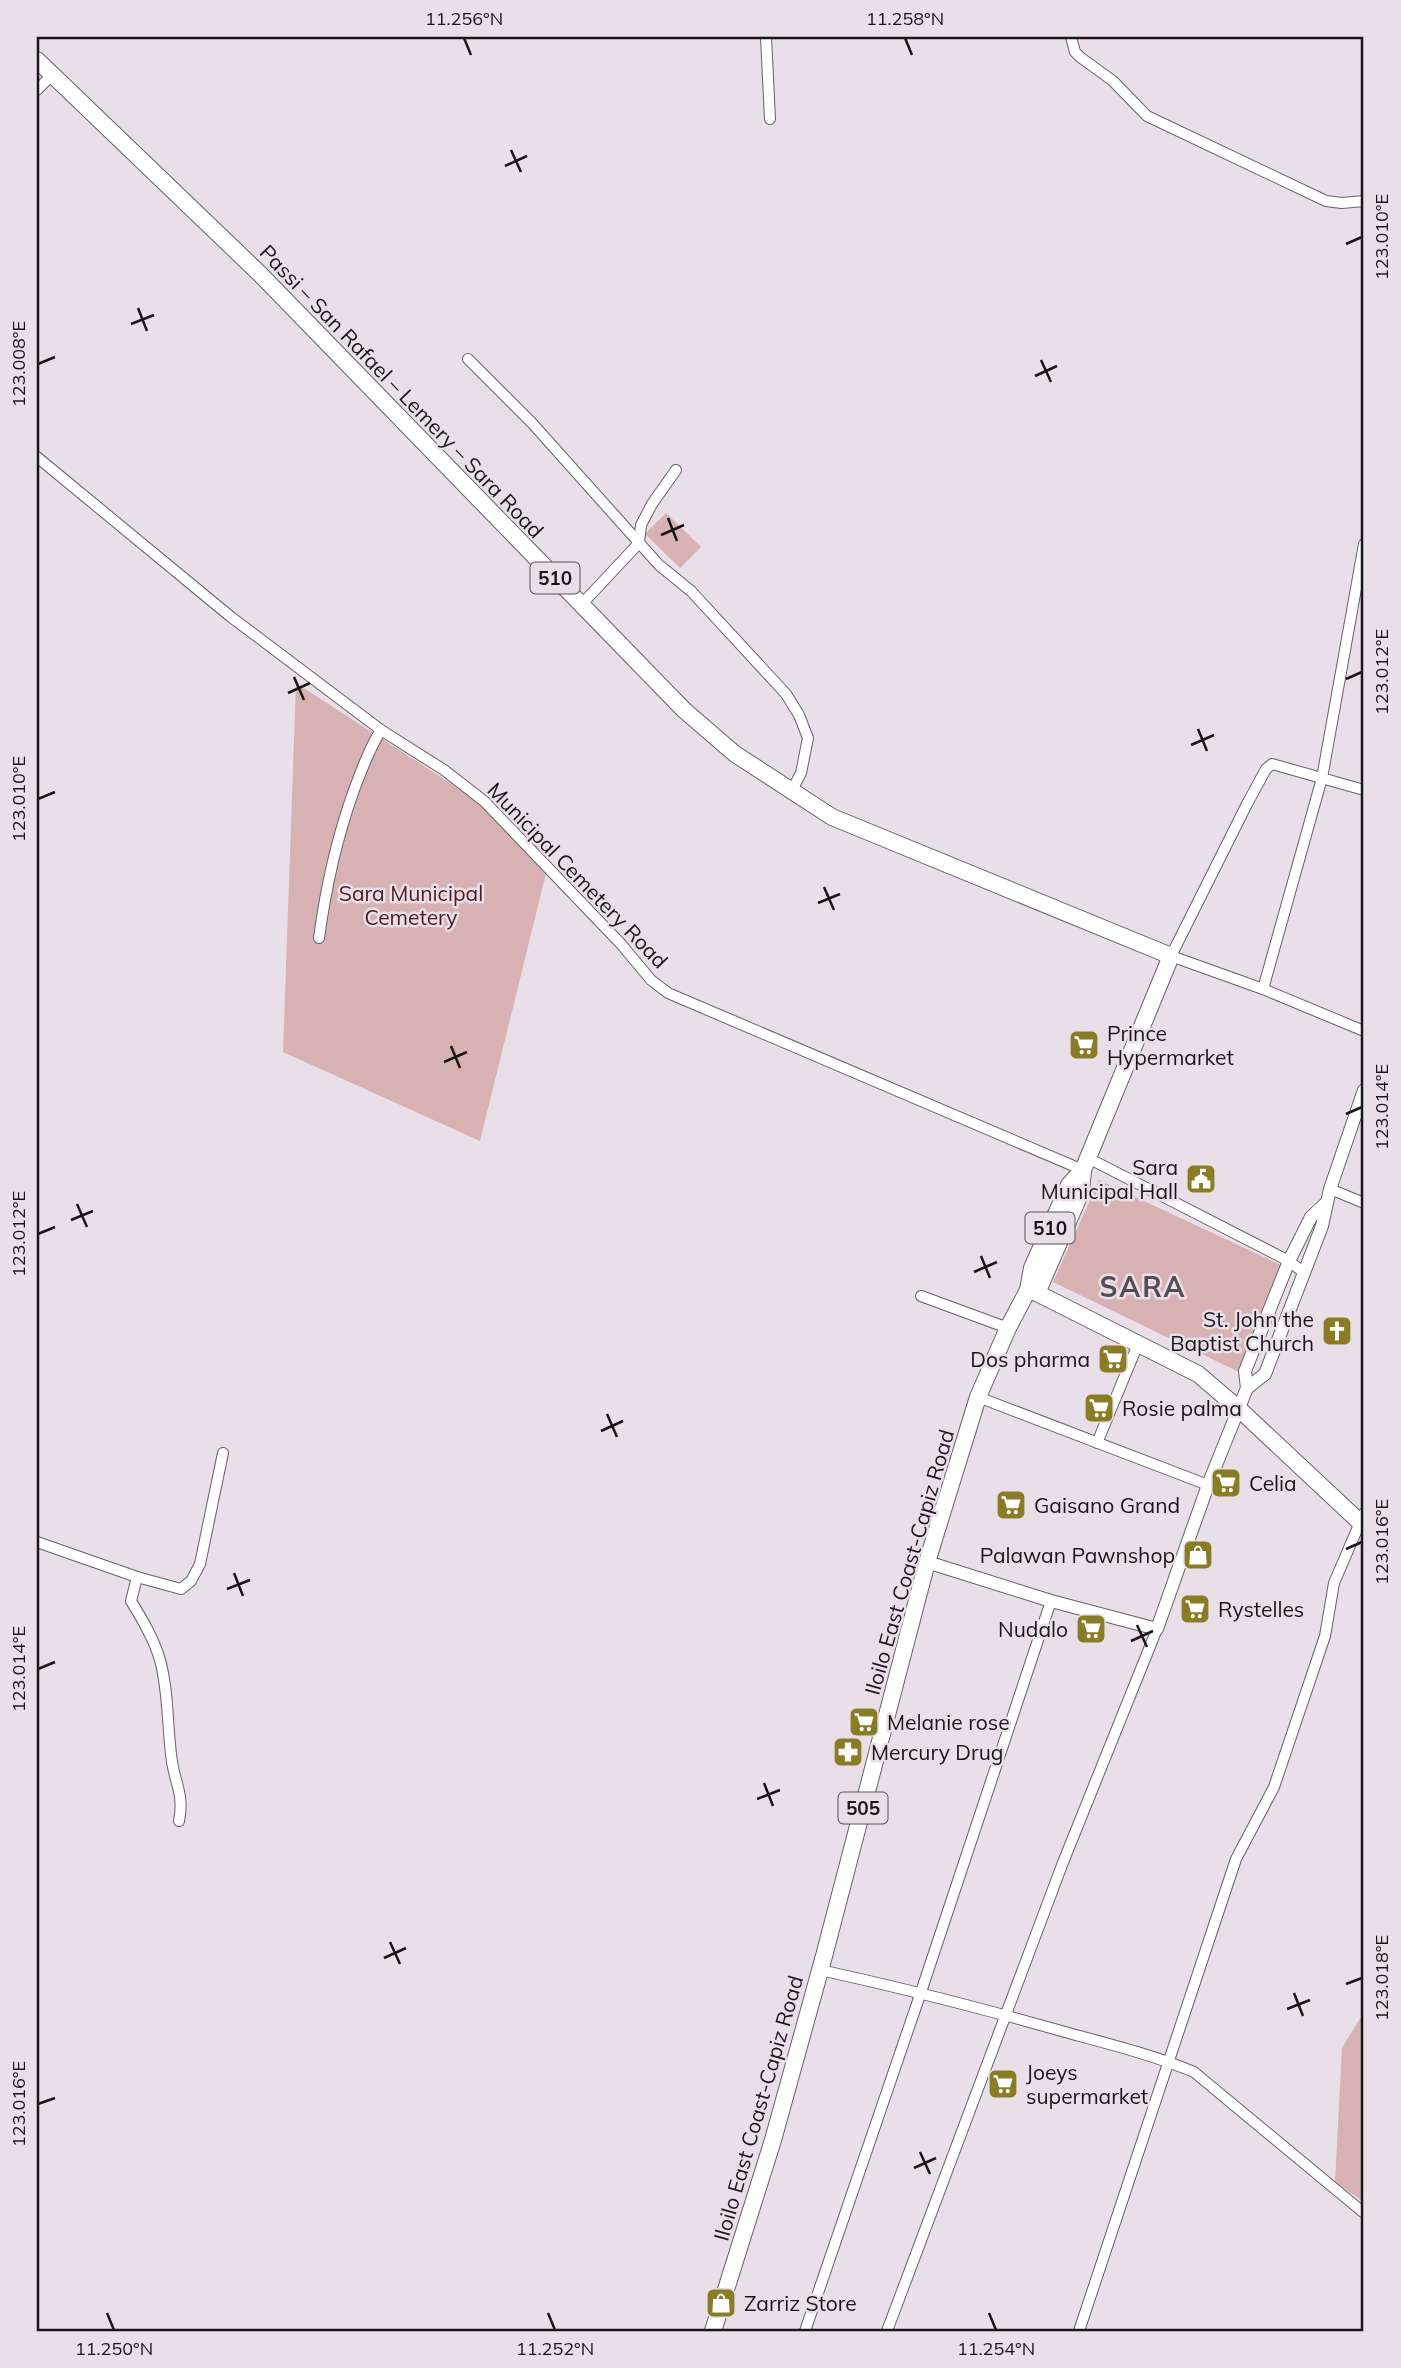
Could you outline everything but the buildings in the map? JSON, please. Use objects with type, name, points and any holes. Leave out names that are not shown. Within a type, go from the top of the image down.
[{"type":"main road","name":"Passi – San Rafael – Lemery – Sara Road","points":[[37,60],[261,275],[684,710],[735,754],[832,817],[1171,957]]},
{"type":"main road","name":"510","points":[[1032,1292],[1032,1268],[1069,1185],[1086,1164],[1171,957]]},
{"type":"main road","name":"Iloilo East Coast-Capiz Road","points":[[712,2331],[773,2140],[927,1562],[978,1397],[1008,1328],[1032,1292]]},
{"type":"main road","points":[[1032,1292],[1198,1374],[1363,1520]]},
{"type":"street","points":[[766,37],[770,119]]},
{"type":"street","points":[[1071,37],[1075,52],[1113,81],[1147,116],[1326,201],[1364,201]]},
{"type":"street","points":[[37,90],[52,75]]},
{"type":"street","points":[[468,359],[532,423],[659,565],[691,591],[786,694],[799,715],[808,738],[801,774],[791,792]]},
{"type":"street","name":"Municipal Cemetery Road","points":[[37,457],[231,617],[381,730],[444,770],[484,801],[621,944],[651,980],[668,993],[1086,1164],[1289,1261],[1303,1272]]},
{"type":"street","points":[[581,605],[639,543],[641,526],[652,504],[676,470]]},
{"type":"street","points":[[1264,989],[1322,778],[1364,544]]},
{"type":"street","points":[[318,939],[338,835],[369,749],[381,730]]},
{"type":"street","points":[[1364,790],[1278,764],[1272,764],[1266,769],[1171,957],[1264,989],[1364,1031]]},
{"type":"street","points":[[1247,1388],[1265,1374],[1322,1226],[1330,1189],[1364,1090]]},
{"type":"street","points":[[1330,1189],[1364,1203]]},
{"type":"street","points":[[887,2331],[1062,1865],[1157,1629],[1208,1485],[1247,1388],[1245,1371],[1289,1261],[1311,1217],[1326,1203]]},
{"type":"street","points":[[921,1296],[1008,1328]]},
{"type":"street","points":[[1097,1443],[1138,1344]]},
{"type":"street","points":[[978,1397],[1208,1485]]},
{"type":"street","points":[[37,1542],[137,1577],[181,1588],[191,1581],[200,1564],[223,1452]]},
{"type":"street","points":[[1079,2331],[1236,1859],[1274,1787],[1325,1636],[1334,1583],[1363,1520]]},
{"type":"street","points":[[927,1562],[1051,1601],[1157,1629]]},
{"type":"street","points":[[137,1577],[131,1601],[159,1657],[166,1694],[172,1762],[182,1804],[179,1821]]},
{"type":"street","points":[[805,2331],[1051,1601]]},
{"type":"street","points":[[820,1970],[921,1992],[1007,2015],[1168,2061],[1194,2072],[1364,2213]]},
{"type":"green space","points":[[666,513],[701,547],[680,568],[645,534]]},
{"type":"green space","name":"Sara Municipal Cemetery","points":[[296,683],[552,849],[480,1141],[283,1052]]},
{"type":"green space","points":[[1099,1180],[1283,1266],[1239,1372],[1053,1282]]},
{"type":"green space","points":[[1364,2012],[1364,2202],[1335,2182],[1342,2048]]},
{"type":"place","name":"Prince Hypermarket","points":[[1084,1045]]},
{"type":"place","name":"Sara Municipal Hall","points":[[1201,1179]]},
{"type":"place","name":"St. John the Baptist Church","points":[[1337,1331]]},
{"type":"place","name":"Dos pharma","points":[[1113,1359]]},
{"type":"place","name":"Rosie palma","points":[[1099,1408]]},
{"type":"place","name":"Celia","points":[[1226,1483]]},
{"type":"place","name":"Gaisano Grand","points":[[1011,1505]]},
{"type":"place","name":"Palawan Pawnshop","points":[[1198,1555]]},
{"type":"place","name":"Rystelles","points":[[1195,1609]]},
{"type":"place","name":"Nudalo","points":[[1091,1629]]},
{"type":"place","name":"Melanie rose","points":[[864,1722]]},
{"type":"place","name":"Mercury Drug","points":[[848,1752]]},
{"type":"place","name":"Joeys supermarket","points":[[1003,2084]]},
{"type":"place","name":"Zarriz Store","points":[[721,2303]]},
{"type":"district","name":"SARA","points":[[1143,1286]]}]
